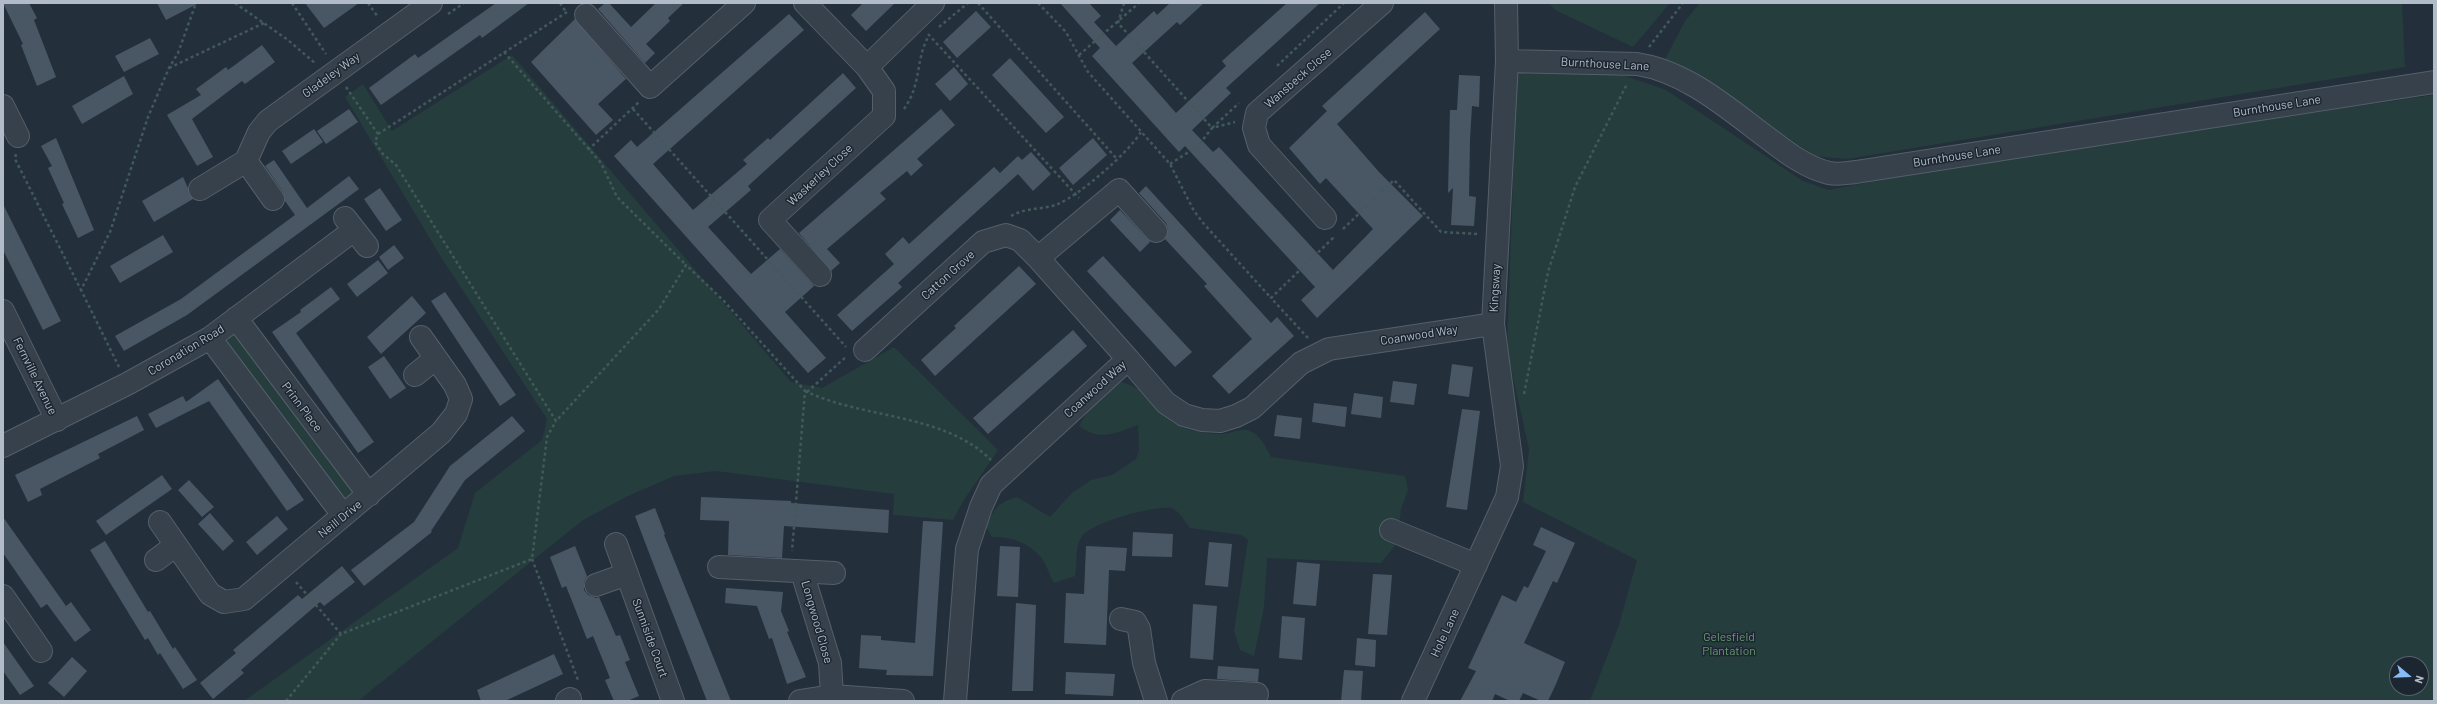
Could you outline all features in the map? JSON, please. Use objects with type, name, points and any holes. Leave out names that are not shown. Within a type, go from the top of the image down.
[{"type":"street","name":"Gladeley Way","points":[[246,161],[259,132],[268,121],[332,64],[432,3]]},
{"type":"street","points":[[575,12],[650,87],[744,3]]},
{"type":"street","points":[[805,3],[867,67],[884,91],[884,116]]},
{"type":"street","points":[[867,67],[923,28],[933,3]]},
{"type":"street","name":"Wansbeck Close","points":[[1325,218],[1258,145],[1254,128],[1257,113],[1382,3]]},
{"type":"street","name":"Kingsway","points":[[1476,566],[1507,497],[1511,480],[1512,466],[1508,425],[1493,324],[1507,61],[1506,3]]},
{"type":"street","name":"Burnthouse Lane","points":[[1507,61],[1637,64],[1657,67],[1688,82],[1794,157],[1816,170],[1830,174],[1856,172],[2434,82]]},
{"type":"street","points":[[3,106],[18,136]]},
{"type":"street","name":"Waskerley Close","points":[[820,275],[770,220],[884,116]]},
{"type":"street","points":[[200,189],[246,161],[273,198]]},
{"type":"street","points":[[1038,258],[1119,190],[1156,231]]},
{"type":"street","name":"Coronation Road","points":[[3,446],[127,384],[210,338],[355,231]]},
{"type":"street","name":"Catton Grove","points":[[865,350],[983,242],[1006,235],[1020,240],[1038,258],[1128,359]]},
{"type":"street","name":"Fernville Avenue","points":[[3,311],[57,420]]},
{"type":"street","name":"Prinn Place","points":[[236,318],[369,495]]},
{"type":"street","name":"Coanwood Way","points":[[955,701],[967,549],[980,507],[992,485],[1003,472],[1128,359],[1166,403],[1184,415],[1202,420],[1220,421],[1236,416],[1252,408],[1301,363],[1329,349],[1493,324]]},
{"type":"street","points":[[210,338],[343,515]]},
{"type":"street","name":"Neill Drive","points":[[160,522],[210,594],[224,602],[244,599],[441,433],[456,414],[461,399],[455,385],[421,338]]},
{"type":"street","points":[[415,375],[436,358]]},
{"type":"street","points":[[1391,530],[1408,545],[1476,566]]},
{"type":"street","name":"Sunniside Court","points":[[616,544],[673,701]]},
{"type":"street","points":[[156,560],[176,545]]},
{"type":"street","name":"Hole Lane","points":[[1413,701],[1476,566]]},
{"type":"street","name":"Longwood Close","points":[[719,567],[834,573]]},
{"type":"street","name":"Longwood Close","points":[[796,571],[830,663],[832,696]]},
{"type":"street","points":[[596,585],[627,574]]},
{"type":"street","points":[[3,596],[41,651]]},
{"type":"street","points":[[1121,619],[1135,622],[1139,629],[1144,663],[1156,701]]},
{"type":"street","points":[[1183,701],[1205,691],[1257,694]]},
{"type":"street","points":[[800,701],[832,696],[903,701]]},
{"type":"path","points":[[81,290],[110,232],[148,117],[169,68],[178,53],[196,3]]},
{"type":"path","points":[[235,3],[305,52],[316,64]]},
{"type":"path","points":[[292,3],[378,134]]},
{"type":"path","points":[[368,3],[379,19]]},
{"type":"path","points":[[556,421],[396,165],[383,154],[376,142],[378,134],[504,52],[575,12],[560,3]]},
{"type":"path","points":[[923,28],[968,3]]},
{"type":"path","points":[[978,3],[1117,159]]},
{"type":"path","points":[[1038,3],[1066,32],[1088,72],[1170,164],[1194,210],[1271,298],[1321,352]]},
{"type":"path","points":[[1118,23],[1124,3]]},
{"type":"path","points":[[1079,55],[1118,23],[1139,3]]},
{"type":"path","points":[[1275,68],[1344,3]]},
{"type":"path","points":[[1508,425],[1522,409],[1528,364],[1548,272],[1575,187],[1637,64],[1683,3]]},
{"type":"path","points":[[169,68],[264,23]]},
{"type":"path","points":[[1118,23],[1212,128]]},
{"type":"path","points":[[884,116],[898,118],[915,91],[921,55],[923,28]]},
{"type":"path","points":[[923,28],[1092,212]]},
{"type":"path","points":[[504,52],[588,150],[601,163],[617,197],[723,300],[806,391],[854,408],[951,432],[969,441],[1003,472]]},
{"type":"path","points":[[588,150],[633,109],[650,87]]},
{"type":"path","points":[[1170,164],[1198,146],[1212,128],[1241,101]]},
{"type":"path","points":[[633,109],[851,352],[806,391],[796,571]]},
{"type":"path","points":[[1004,220],[1018,212],[1058,204],[1131,148],[1141,132]]},
{"type":"path","points":[[18,136],[15,159],[127,384]]},
{"type":"path","points":[[1271,298],[1394,180],[1441,232],[1498,235]]},
{"type":"path","points":[[1325,218],[1333,238]]},
{"type":"path","points":[[572,696],[532,559],[547,438],[556,421],[659,309],[686,265]]},
{"type":"path","points":[[286,701],[341,634],[532,559]]},
{"type":"path","points":[[283,566],[341,634]]},
{"type":"green space","points":[[1549,3],[1670,3],[1633,47],[1555,10]]},
{"type":"green space","points":[[1700,3],[2402,3],[2405,67],[1847,159],[1815,156],[1695,75],[1665,59],[1685,21]]},
{"type":"green space","points":[[512,55],[791,382],[822,388],[894,347],[998,450],[962,503],[953,520],[893,515],[894,494],[716,471],[674,476],[628,496],[583,520],[358,701],[244,701],[458,548],[475,493],[542,440],[547,419],[441,257],[345,97],[363,84],[392,131]]},
{"type":"green space","name":"Gelesfield Plantation","points":[[1522,71],[1614,72],[1666,90],[1803,181],[1829,190],[1953,166],[2434,95],[2434,701],[1590,701],[1619,625],[1637,560],[1523,502],[1529,449],[1507,350],[1517,76]]},
{"type":"green space","points":[[231,335],[235,335],[355,494],[343,502],[226,343]]},
{"type":"green space","points":[[1121,382],[1131,385],[1139,390],[1167,418],[1184,428],[1194,431],[1218,434],[1247,430],[1256,434],[1266,447],[1271,457],[1405,476],[1408,490],[1401,509],[1397,543],[1381,563],[1267,558],[1264,607],[1254,656],[1240,650],[1234,631],[1248,540],[1242,535],[1190,528],[1174,509],[1163,508],[1139,512],[1111,520],[1089,530],[1083,535],[1078,544],[1075,576],[1054,583],[1044,561],[1035,551],[1030,547],[1012,539],[992,537],[986,527],[997,507],[1017,497],[1050,517],[1072,493],[1091,480],[1112,475],[1136,459],[1139,451],[1138,425],[1115,433],[1101,435],[1094,434],[1079,426],[1096,397]]},
{"type":"building","points":[[3,3],[29,3],[37,18],[34,20],[56,77],[37,86],[21,45],[23,44]]},
{"type":"building","points":[[157,3],[199,3],[166,20]]},
{"type":"building","points":[[305,3],[359,3],[324,28]]},
{"type":"building","points":[[496,3],[529,3],[482,38],[480,35],[381,105],[369,88],[415,54],[418,58]]},
{"type":"building","points":[[605,3],[609,3],[631,27],[656,3],[684,3],[668,18],[670,21],[646,44],[655,53],[645,63],[598,9]]},
{"type":"building","points":[[863,3],[895,3],[866,31],[851,15]]},
{"type":"building","points":[[1060,3],[1089,3],[1101,16],[1094,22],[1116,46],[1154,11],[1157,15],[1170,3],[1204,3],[1180,25],[1177,22],[1132,63],[1176,113],[1226,66],[1222,61],[1287,3],[1320,3],[1226,88],[1231,93],[1192,130],[1213,152],[1219,147],[1333,270],[1373,229],[1326,178],[1320,184],[1289,148],[1327,111],[1322,106],[1425,12],[1440,29],[1337,124],[1379,172],[1423,216],[1317,318],[1301,300],[1315,287],[1185,146],[1179,152],[1092,56],[1100,48]]},
{"type":"building","points":[[976,11],[991,27],[957,58],[943,42]]},
{"type":"building","points":[[789,14],[804,30],[653,164],[693,210],[747,164],[743,160],[768,138],[770,140],[843,73],[856,88],[748,186],[751,190],[708,227],[751,274],[780,249],[814,286],[785,312],[826,358],[808,373],[614,156],[631,140],[637,147]]},
{"type":"building","points":[[575,19],[626,79],[598,104],[613,120],[596,135],[531,62]]},
{"type":"building","points":[[150,38],[159,54],[124,72],[115,56]]},
{"type":"building","points":[[262,45],[275,62],[245,84],[242,81],[192,119],[213,157],[197,166],[167,115],[201,95],[196,89],[226,67],[228,70]]},
{"type":"building","points":[[1010,58],[1064,117],[1046,133],[992,75]]},
{"type":"building","points":[[954,67],[968,84],[950,101],[935,84]]},
{"type":"building","points":[[1459,75],[1480,76],[1479,107],[1472,106],[1470,139],[1469,196],[1476,197],[1474,226],[1451,225],[1453,188],[1448,193],[1450,110],[1457,110]]},
{"type":"building","points":[[124,76],[133,94],[82,124],[72,106]]},
{"type":"building","points":[[349,109],[358,122],[326,144],[317,131]]},
{"type":"building","points":[[941,109],[955,125],[917,159],[923,165],[911,176],[907,171],[880,193],[886,199],[827,249],[840,263],[831,271],[799,233]]},
{"type":"building","points":[[314,129],[323,142],[291,164],[282,151]]},
{"type":"building","points":[[56,138],[94,230],[78,238],[62,204],[64,203],[48,168],[52,166],[41,146]]},
{"type":"building","points":[[1093,138],[1107,155],[1073,185],[1059,168]]},
{"type":"building","points":[[1031,152],[1051,174],[1033,191],[1018,174],[898,283],[902,287],[852,331],[837,315],[894,264],[885,254],[903,237],[909,244],[994,167],[1000,173],[1018,156],[1022,160]]},
{"type":"building","points":[[274,160],[307,208],[349,176],[359,189],[187,315],[124,351],[115,336],[181,299],[295,215],[285,201],[283,192],[265,166]]},
{"type":"building","points":[[183,177],[193,199],[154,222],[142,201]]},
{"type":"building","points":[[1146,186],[1271,323],[1277,317],[1294,336],[1229,394],[1212,376],[1252,339],[1204,286],[1207,284],[1165,239],[1168,229],[1166,223],[1139,193]]},
{"type":"building","points":[[380,188],[402,220],[386,231],[364,199]]},
{"type":"building","points":[[3,204],[61,321],[43,330],[3,250]]},
{"type":"building","points":[[1120,210],[1150,242],[1140,252],[1110,220]]},
{"type":"building","points":[[163,235],[173,252],[120,283],[110,266]]},
{"type":"building","points":[[394,245],[404,258],[388,270],[379,257]]},
{"type":"building","points":[[1103,256],[1192,352],[1175,367],[1087,271]]},
{"type":"building","points":[[378,260],[388,273],[357,297],[347,284]]},
{"type":"building","points":[[1019,266],[1036,284],[935,376],[921,360],[956,328],[954,326]]},
{"type":"building","points":[[331,287],[340,299],[296,333],[374,442],[358,453],[272,332],[301,312],[300,310]]},
{"type":"building","points":[[445,292],[516,395],[500,406],[431,301]]},
{"type":"building","points":[[412,296],[426,313],[381,354],[367,337]]},
{"type":"building","points":[[1073,330],[1087,346],[988,434],[973,418]]},
{"type":"building","points":[[384,356],[406,388],[390,399],[368,367]]},
{"type":"building","points":[[1452,364],[1473,367],[1469,397],[1448,394]]},
{"type":"building","points":[[218,379],[304,500],[287,511],[209,401],[156,428],[148,414],[183,396],[186,402]]},
{"type":"building","points":[[1393,381],[1417,384],[1414,405],[1390,402]]},
{"type":"building","points":[[1354,393],[1383,397],[1381,418],[1351,414]]},
{"type":"building","points":[[1314,403],[1347,407],[1345,427],[1312,422]]},
{"type":"building","points":[[1462,409],[1480,411],[1467,510],[1446,507]]},
{"type":"building","points":[[1277,415],[1302,418],[1300,439],[1274,436]]},
{"type":"building","points":[[137,416],[144,430],[98,454],[100,458],[40,489],[42,495],[28,502],[15,475]]},
{"type":"building","points":[[512,416],[525,431],[465,480],[431,531],[432,532],[364,586],[351,570],[414,522],[450,466]]},
{"type":"building","points":[[162,475],[172,489],[106,535],[96,521]]},
{"type":"building","points":[[189,480],[214,507],[202,517],[178,490]]},
{"type":"building","points":[[701,497],[791,501],[791,503],[889,510],[888,533],[784,526],[782,558],[728,555],[729,521],[700,520]]},
{"type":"building","points":[[655,508],[665,534],[664,535],[731,701],[707,701],[635,516]]},
{"type":"building","points":[[210,513],[234,541],[223,551],[198,524]]},
{"type":"building","points":[[277,516],[288,529],[257,555],[246,542]]},
{"type":"building","points":[[3,517],[66,606],[71,602],[91,630],[75,642],[47,604],[41,608],[3,553]]},
{"type":"building","points":[[923,521],[943,522],[933,676],[886,675],[887,670],[859,668],[861,635],[881,636],[881,640],[915,643]]},
{"type":"building","points":[[1541,527],[1575,543],[1557,583],[1553,581],[1524,643],[1565,662],[1556,684],[1548,701],[1541,701],[1523,693],[1519,701],[1510,701],[1495,694],[1492,701],[1460,701],[1476,671],[1468,668],[1502,595],[1516,602],[1524,586],[1528,588],[1546,551],[1533,545]]},
{"type":"building","points":[[1133,532],[1173,534],[1172,557],[1132,556]]},
{"type":"building","points":[[105,541],[148,612],[150,611],[173,649],[175,647],[197,680],[183,689],[160,653],[158,655],[148,638],[145,640],[90,550]]},
{"type":"building","points":[[1209,542],[1232,544],[1228,587],[1205,585]]},
{"type":"building","points":[[575,546],[587,576],[584,582],[584,590],[588,595],[596,598],[599,597],[616,636],[620,635],[630,660],[625,662],[639,696],[627,701],[614,701],[605,680],[610,678],[593,636],[587,639],[566,586],[562,588],[550,557]]},
{"type":"building","points":[[1000,546],[1020,547],[1018,597],[997,596]]},
{"type":"building","points":[[1086,546],[1127,548],[1125,571],[1109,570],[1106,645],[1064,643],[1066,593],[1084,594]]},
{"type":"building","points":[[1297,562],[1320,564],[1316,606],[1293,604]]},
{"type":"building","points":[[342,566],[355,582],[324,606],[320,602],[241,670],[244,673],[213,699],[200,683],[236,653],[233,650],[298,595],[302,599]]},
{"type":"building","points":[[1373,574],[1392,575],[1387,635],[1368,634]]},
{"type":"building","points":[[726,588],[783,592],[781,611],[789,631],[787,632],[806,677],[787,684],[772,638],[769,639],[757,606],[725,603]]},
{"type":"building","points":[[1016,603],[1036,605],[1033,691],[1012,691]]},
{"type":"building","points":[[1193,604],[1217,606],[1213,660],[1190,658]]},
{"type":"building","points":[[1282,616],[1305,618],[1302,660],[1279,658]]},
{"type":"building","points":[[1357,638],[1376,640],[1375,667],[1355,665]]},
{"type":"building","points":[[3,642],[34,686],[20,695],[3,671]]},
{"type":"building","points":[[554,654],[563,674],[505,701],[481,701],[477,690]]},
{"type":"building","points":[[72,657],[87,671],[64,697],[48,683]]},
{"type":"building","points":[[1218,666],[1259,669],[1258,682],[1217,679]]},
{"type":"building","points":[[1344,670],[1363,671],[1361,701],[1341,701]]},
{"type":"building","points":[[1066,672],[1115,674],[1113,696],[1065,694]]}]
